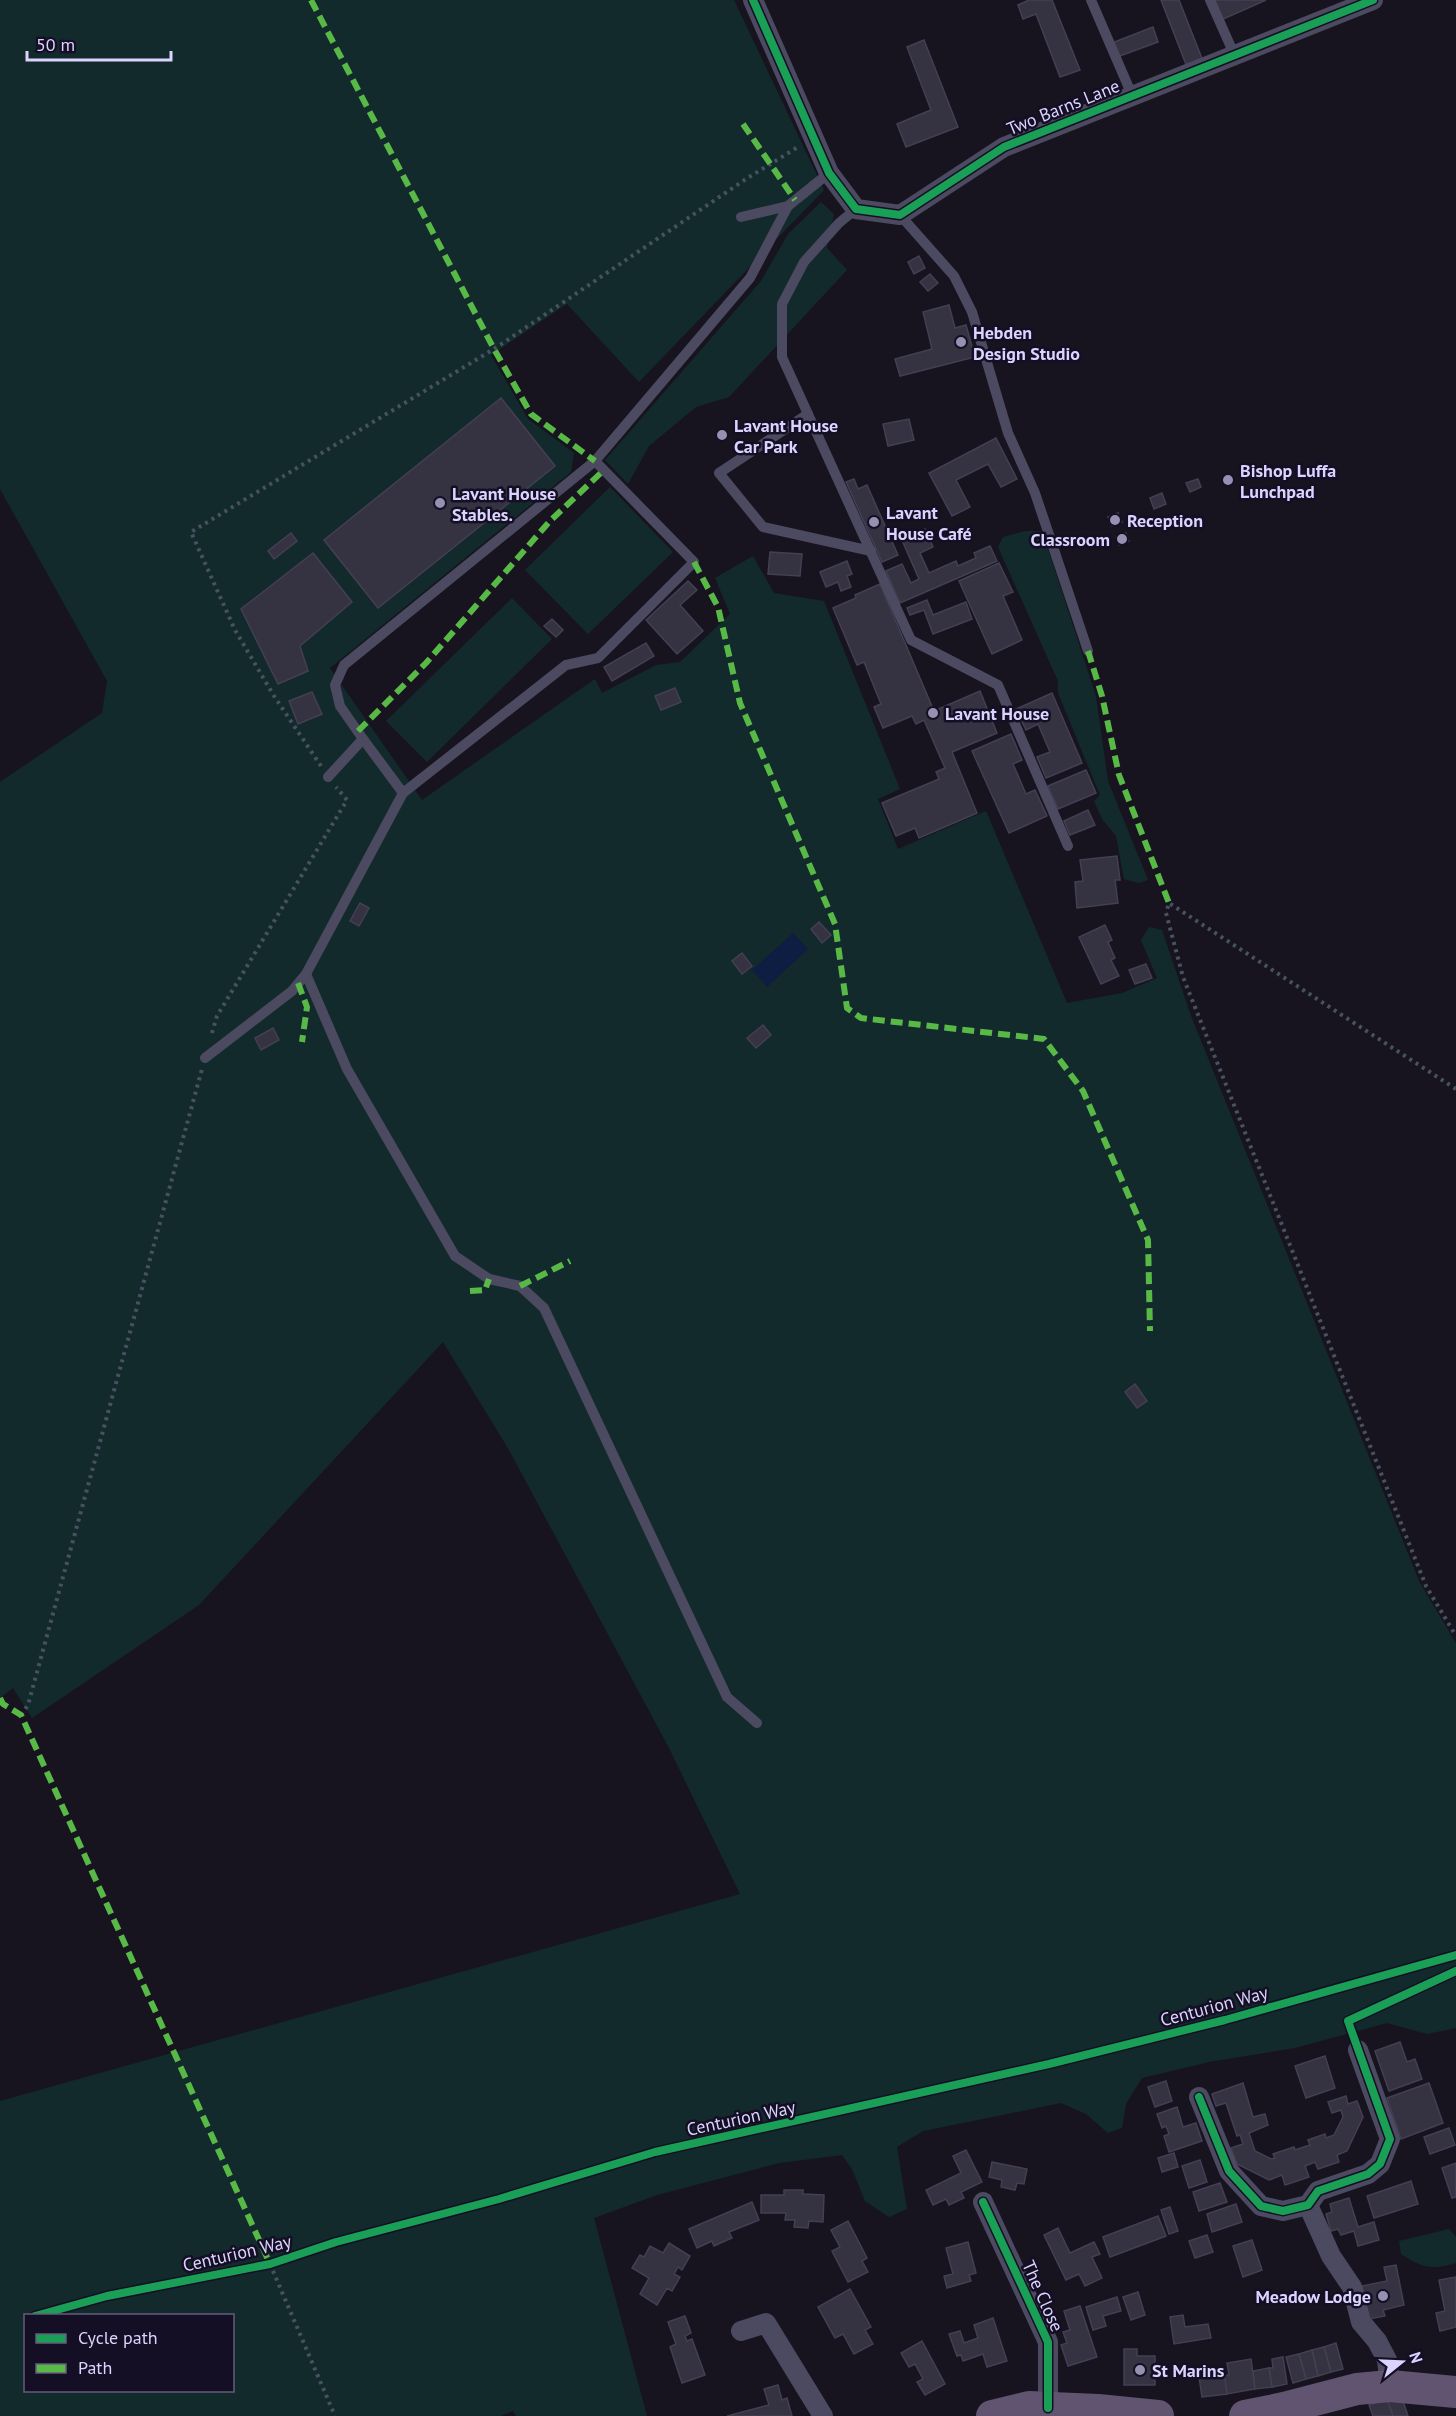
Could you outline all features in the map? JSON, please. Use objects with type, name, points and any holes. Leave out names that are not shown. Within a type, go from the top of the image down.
[{"type":"main road","points":[[1245,2416],[1357,2389],[1390,2386],[1456,2392]]},
{"type":"main road","points":[[992,2416],[1029,2407],[1098,2410],[1158,2416]]},
{"type":"street","points":[[753,0],[829,173],[856,209],[900,215]]},
{"type":"street","name":"Two Barns Lane","points":[[900,215],[1004,147],[1373,0]]},
{"type":"street","points":[[1199,2097],[1228,2170],[1261,2206],[1283,2211],[1308,2205],[1318,2191],[1368,2174],[1380,2164],[1390,2139],[1358,2050]]},
{"type":"street","name":"The Close","points":[[983,2202],[1048,2342],[1048,2408]]},
{"type":"street","points":[[1308,2205],[1331,2256],[1352,2287],[1361,2322],[1377,2341],[1387,2360],[1390,2386]]},
{"type":"street","points":[[741,2331],[766,2324],[823,2416]]},
{"type":"lane","points":[[1091,0],[1132,95]]},
{"type":"lane","points":[[1210,0],[1234,54]]},
{"type":"lane","points":[[403,793],[340,706],[335,685],[344,665],[595,461],[750,278],[788,206],[829,173]]},
{"type":"lane","points":[[741,217],[788,206]]},
{"type":"lane","points":[[856,209],[839,223],[804,262],[782,304],[782,357],[911,639],[998,685],[1068,846]]},
{"type":"lane","points":[[900,215],[954,276],[972,312],[1008,433],[1035,493],[1088,651]]},
{"type":"lane","points":[[808,414],[719,473],[763,527],[871,551]]},
{"type":"lane","points":[[205,1058],[292,991],[306,974],[403,793],[566,665],[598,658],[694,562],[595,461]]},
{"type":"lane","points":[[328,777],[363,739]]},
{"type":"lane","points":[[306,974],[347,1069],[455,1256],[489,1279],[520,1286],[544,1308],[727,1697],[757,1723]]},
{"type":"path","points":[[21,1715],[28,1705],[217,1016],[346,800],[274,696],[235,630],[191,532],[494,349],[736,185],[812,137]]},
{"type":"path","points":[[1456,1089],[1222,940],[1169,903],[1166,913],[1183,977],[1426,1586],[1456,1636]]},
{"type":"path","points":[[270,2264],[335,2416]]},
{"type":"green space","points":[[0,0],[734,0],[824,190],[639,382],[567,304],[491,355],[528,419],[574,453],[571,472],[330,668],[422,800],[595,679],[602,693],[656,665],[680,662],[730,614],[715,578],[753,556],[774,593],[824,601],[900,789],[878,799],[898,849],[986,811],[1067,1003],[1122,993],[1157,978],[1141,940],[1149,927],[1162,930],[1191,1016],[1420,1583],[1456,1643],[1456,2028],[1427,2034],[1387,2023],[1295,2048],[1209,2062],[1142,2078],[1126,2104],[1122,2128],[1108,2133],[1086,2114],[1061,2103],[923,2131],[897,2147],[907,2209],[889,2217],[865,2201],[852,2169],[842,2155],[779,2163],[657,2195],[594,2218],[647,2416],[516,2416],[513,2411],[501,2416],[0,2416],[0,2101],[740,1894],[669,1748],[509,1450],[443,1342],[199,1605],[32,1718],[13,1688],[0,1698],[0,782],[102,713],[107,681],[0,489]]},
{"type":"green space","points":[[821,202],[834,214],[827,248],[847,270],[729,397],[696,407],[649,446],[628,484],[605,460],[761,281],[788,234]]},
{"type":"green space","points":[[610,487],[673,552],[588,634],[525,570]]},
{"type":"green space","points":[[1026,531],[1042,531],[1096,696],[1108,781],[1148,880],[1139,883],[1124,879],[1116,836],[1102,819],[1094,801],[1100,795],[1058,693],[1058,681],[998,547],[1003,537]]},
{"type":"green space","points":[[512,598],[552,639],[427,762],[386,721]]},
{"type":"green space","points":[[1449,2229],[1456,2237],[1456,2263],[1440,2267],[1427,2266],[1401,2254],[1399,2241]]},
{"type":"water","points":[[793,933],[808,949],[767,987],[752,970]]},
{"type":"building","points":[[1029,0],[1052,0],[1080,70],[1060,77],[1036,14],[1023,19],[1018,5]]},
{"type":"building","points":[[1161,0],[1179,0],[1203,61],[1187,67]]},
{"type":"building","points":[[1212,0],[1266,0],[1221,20]]},
{"type":"building","points":[[1153,27],[1158,42],[1117,57],[1112,43]]},
{"type":"building","points":[[924,40],[958,127],[906,147],[897,124],[931,110],[907,47]]},
{"type":"building","points":[[919,256],[925,268],[914,274],[908,262]]},
{"type":"building","points":[[930,274],[938,283],[928,291],[920,282]]},
{"type":"building","points":[[949,305],[955,328],[966,325],[975,357],[900,376],[895,359],[932,349],[923,312]]},
{"type":"building","name":"Lavant House Stables.","points":[[501,398],[555,466],[378,608],[324,540]]},
{"type":"building","points":[[909,419],[914,440],[888,446],[883,424]]},
{"type":"building","points":[[996,438],[1017,479],[1001,487],[988,464],[956,480],[970,507],[952,516],[929,473]]},
{"type":"building","name":"Lavant House Café","points":[[854,479],[858,489],[867,485],[898,555],[882,562],[846,482]]},
{"type":"building","points":[[1198,479],[1201,487],[1190,492],[1186,483]]},
{"type":"building","points":[[1162,493],[1166,504],[1154,509],[1150,498]]},
{"type":"building","name":"Reception","points":[[1118,513],[1122,522],[1112,526],[1108,517]]},
{"type":"building","points":[[925,529],[933,547],[920,553],[929,573],[956,561],[958,566],[976,558],[974,553],[990,546],[997,561],[900,603],[886,571],[902,564],[911,583],[919,579],[902,540]]},
{"type":"building","points":[[291,533],[297,541],[274,559],[268,551]]},
{"type":"building","name":"Classroom","points":[[1126,533],[1129,541],[1119,545],[1116,537]]},
{"type":"building","points":[[770,552],[802,554],[800,576],[768,574]]},
{"type":"building","points":[[313,553],[352,602],[300,646],[308,671],[278,684],[241,609]]},
{"type":"building","points":[[847,561],[852,574],[847,576],[851,587],[841,591],[838,582],[826,587],[820,572]]},
{"type":"building","points":[[999,563],[1013,592],[1003,596],[1022,640],[992,654],[959,581]]},
{"type":"building","points":[[688,581],[697,590],[680,605],[703,631],[677,654],[646,620]]},
{"type":"building","name":"Lavant House","points":[[880,584],[934,711],[980,691],[997,733],[952,752],[977,813],[919,838],[915,828],[896,836],[882,803],[939,779],[936,772],[945,768],[924,720],[916,724],[912,716],[883,728],[874,707],[881,704],[864,662],[857,665],[833,608]]},
{"type":"building","points":[[927,600],[933,615],[966,602],[972,619],[933,634],[924,610],[910,615],[907,608]]},
{"type":"building","points":[[552,619],[563,630],[556,637],[544,626]]},
{"type":"building","points":[[646,643],[654,656],[612,681],[604,667]]},
{"type":"building","points":[[675,688],[681,702],[661,710],[655,696]]},
{"type":"building","points":[[312,692],[322,714],[298,724],[289,701]]},
{"type":"building","points":[[1052,693],[1082,763],[1046,778],[1037,757],[1050,752],[1038,724],[1026,730],[1016,709]]},
{"type":"building","points":[[1011,734],[1022,760],[1013,764],[1026,794],[1035,790],[1047,816],[1009,833],[972,751]]},
{"type":"building","points":[[1086,770],[1096,793],[1058,809],[1048,786]]},
{"type":"building","points":[[1088,810],[1095,825],[1070,835],[1064,821]]},
{"type":"building","points":[[1117,856],[1120,880],[1115,880],[1118,903],[1077,908],[1075,882],[1083,881],[1080,860]]},
{"type":"building","points":[[360,903],[369,908],[359,926],[350,921]]},
{"type":"building","points":[[819,922],[831,935],[822,943],[811,929]]},
{"type":"building","points":[[1105,925],[1112,940],[1108,942],[1115,958],[1111,960],[1119,976],[1101,984],[1079,937]]},
{"type":"building","points":[[742,953],[752,966],[742,974],[732,961]]},
{"type":"building","points":[[1146,964],[1152,978],[1135,984],[1129,970]]},
{"type":"building","points":[[763,1025],[771,1035],[756,1048],[747,1038]]},
{"type":"building","points":[[273,1028],[279,1040],[261,1050],[255,1038]]},
{"type":"building","points":[[1135,1384],[1147,1401],[1137,1408],[1125,1392]]},
{"type":"building","points":[[1400,2042],[1407,2062],[1415,2059],[1422,2079],[1389,2091],[1375,2051]]},
{"type":"building","points":[[1325,2056],[1335,2088],[1306,2098],[1295,2066]]},
{"type":"building","points":[[1166,2081],[1172,2101],[1155,2107],[1148,2087]]},
{"type":"building","points":[[1243,2083],[1253,2117],[1265,2114],[1268,2125],[1249,2133],[1255,2151],[1271,2159],[1275,2158],[1273,2154],[1294,2147],[1295,2150],[1310,2145],[1308,2140],[1325,2134],[1326,2138],[1334,2135],[1343,2117],[1341,2110],[1332,2113],[1328,2102],[1346,2096],[1348,2104],[1357,2101],[1363,2117],[1347,2151],[1337,2155],[1339,2162],[1318,2169],[1315,2162],[1305,2166],[1309,2177],[1285,2185],[1282,2175],[1269,2180],[1237,2164],[1231,2148],[1243,2144],[1240,2135],[1237,2136],[1226,2103],[1216,2106],[1212,2094]]},
{"type":"building","points":[[1429,2083],[1443,2123],[1401,2139],[1387,2098]]},
{"type":"building","points":[[1177,2107],[1183,2127],[1196,2123],[1202,2141],[1169,2152],[1164,2136],[1169,2134],[1166,2126],[1162,2128],[1157,2114]]},
{"type":"building","points":[[1449,2128],[1455,2145],[1430,2154],[1424,2137]]},
{"type":"building","points":[[966,2150],[982,2182],[961,2192],[964,2198],[949,2205],[946,2199],[933,2205],[926,2190],[961,2173],[953,2156]]},
{"type":"building","points":[[1174,2153],[1178,2167],[1162,2172],[1158,2158]]},
{"type":"building","points":[[1200,2160],[1207,2182],[1189,2188],[1182,2166]]},
{"type":"building","points":[[992,2162],[1027,2169],[1024,2184],[1017,2183],[1015,2190],[1001,2187],[1002,2180],[989,2177]]},
{"type":"building","points":[[1456,2163],[1456,2197],[1452,2198],[1442,2168]]},
{"type":"building","points":[[1411,2181],[1418,2204],[1374,2218],[1367,2196]]},
{"type":"building","points":[[1220,2183],[1227,2202],[1199,2211],[1193,2192]]},
{"type":"building","points":[[784,2190],[803,2190],[803,2194],[824,2195],[823,2222],[809,2221],[808,2228],[794,2227],[795,2220],[785,2220],[786,2213],[761,2213],[761,2195],[784,2195]]},
{"type":"building","points":[[1349,2198],[1358,2227],[1374,2222],[1379,2240],[1358,2246],[1354,2231],[1341,2235],[1338,2229],[1331,2231],[1326,2214],[1332,2212],[1330,2204]]},
{"type":"building","points":[[752,2202],[759,2220],[729,2232],[732,2238],[714,2246],[712,2241],[697,2248],[689,2229]]},
{"type":"building","points":[[1236,2204],[1242,2222],[1212,2232],[1207,2214]]},
{"type":"building","points":[[1170,2207],[1178,2231],[1169,2234],[1161,2210]]},
{"type":"building","points":[[1158,2216],[1166,2236],[1110,2257],[1103,2237]]},
{"type":"building","points":[[848,2221],[867,2258],[862,2261],[868,2272],[848,2282],[832,2251],[840,2247],[831,2230]]},
{"type":"building","points":[[1058,2228],[1070,2253],[1094,2242],[1100,2254],[1092,2257],[1102,2278],[1085,2286],[1079,2274],[1066,2280],[1044,2235]]},
{"type":"building","points":[[1207,2235],[1213,2252],[1195,2258],[1189,2241]]},
{"type":"building","points":[[1252,2240],[1262,2270],[1243,2277],[1233,2246]]},
{"type":"building","points":[[968,2242],[976,2273],[969,2275],[971,2281],[947,2288],[944,2276],[953,2274],[946,2248]]},
{"type":"building","points":[[669,2243],[690,2256],[682,2270],[678,2267],[674,2274],[680,2277],[672,2291],[667,2288],[657,2305],[640,2294],[649,2278],[632,2268],[640,2255],[644,2257],[650,2246],[663,2253]]},
{"type":"building","name":"Meadow Lodge","points":[[1396,2265],[1404,2305],[1383,2310],[1385,2316],[1369,2319],[1362,2286],[1387,2281],[1384,2267]]},
{"type":"building","points":[[1456,2277],[1456,2327],[1440,2331],[1436,2313],[1445,2311],[1439,2280]]},
{"type":"building","points":[[850,2289],[871,2327],[865,2330],[873,2344],[854,2354],[843,2334],[835,2338],[818,2307]]},
{"type":"building","points":[[1138,2292],[1145,2315],[1131,2320],[1123,2297]]},
{"type":"building","points":[[1117,2297],[1121,2311],[1103,2316],[1106,2326],[1093,2330],[1086,2307]]},
{"type":"building","points":[[1080,2306],[1097,2357],[1068,2366],[1061,2345],[1067,2343],[1063,2332],[1070,2330],[1064,2311]]},
{"type":"building","points":[[1183,2315],[1185,2327],[1208,2324],[1211,2338],[1174,2344],[1170,2317]]},
{"type":"building","points":[[685,2316],[691,2333],[685,2336],[687,2341],[692,2339],[705,2375],[682,2383],[670,2347],[676,2344],[668,2322]]},
{"type":"building","points":[[993,2318],[1007,2361],[987,2367],[983,2354],[963,2361],[961,2355],[957,2356],[949,2334],[960,2331],[964,2343],[978,2338],[974,2325]]},
{"type":"building","points":[[922,2341],[945,2384],[925,2395],[917,2382],[923,2379],[915,2364],[909,2367],[901,2353]]},
{"type":"building","points":[[1336,2343],[1343,2369],[1331,2372],[1324,2347]]},
{"type":"building","points":[[1324,2347],[1331,2372],[1318,2376],[1312,2350]]},
{"type":"building","name":"St Marins","points":[[1124,2349],[1137,2349],[1137,2356],[1155,2356],[1155,2385],[1124,2385]]},
{"type":"building","points":[[1312,2350],[1318,2376],[1306,2379],[1299,2354]]},
{"type":"building","points":[[1299,2354],[1306,2379],[1293,2383],[1286,2357]]},
{"type":"building","points":[[1283,2357],[1287,2384],[1272,2387],[1269,2368],[1273,2368],[1272,2359]]},
{"type":"building","points":[[1251,2359],[1255,2389],[1227,2394],[1224,2376],[1229,2375],[1227,2363]]},
{"type":"building","points":[[1269,2368],[1272,2387],[1255,2389],[1253,2371]]},
{"type":"building","points":[[1224,2373],[1227,2394],[1202,2397],[1199,2377]]},
{"type":"building","points":[[778,2385],[782,2400],[787,2398],[792,2416],[727,2416],[769,2405],[764,2389]]},
{"type":"building","points":[[1401,2395],[1408,2416],[1393,2416],[1387,2399]]},
{"type":"building","points":[[1387,2399],[1393,2416],[1373,2416],[1369,2405]]},
{"type":"marked path","points":[[311,0],[494,349],[531,414],[595,461]]},
{"type":"marked path","points":[[743,124],[795,200]]},
{"type":"marked path","points":[[358,731],[426,663],[550,521],[604,470]]},
{"type":"marked path","points":[[694,562],[718,607],[740,703],[835,924],[847,1008],[861,1018],[1044,1039],[1083,1091],[1148,1240],[1150,1331]]},
{"type":"marked path","points":[[1088,651],[1102,696],[1119,775],[1169,903]]},
{"type":"marked path","points":[[298,983],[307,1007],[302,1042]]},
{"type":"marked path","points":[[520,1286],[570,1261]]},
{"type":"marked path","points":[[470,1291],[485,1290],[489,1279]]},
{"type":"marked path","points":[[0,1698],[3,1704],[21,1715],[270,2264]]},
{"type":"cycle path","points":[[753,0],[829,173],[856,209],[900,215],[1004,147],[1373,0]]},
{"type":"cycle path","name":"Centurion Way","points":[[42,2314],[107,2296],[270,2264],[336,2242],[499,2199],[655,2152],[1049,2064],[1225,2020],[1456,1955]]},
{"type":"cycle path","points":[[1199,2097],[1229,2171],[1261,2206],[1283,2211],[1308,2205],[1318,2191],[1368,2174],[1380,2164],[1390,2139],[1348,2021],[1456,1971]]},
{"type":"cycle path","points":[[983,2202],[1048,2342],[1048,2408]]},
{"type":"place","name":"Hebden Design Studio","points":[[961,342]]},
{"type":"place","name":"Lavant House Car Park","points":[[722,435]]},
{"type":"place","name":"Bishop Luffa Lunchpad","points":[[1228,480]]},
{"type":"place","name":"Lavant House Stables.","points":[[440,503]]},
{"type":"place","name":"Reception","points":[[1115,520]]},
{"type":"place","name":"Lavant House Café","points":[[874,522]]},
{"type":"place","name":"Classroom","points":[[1122,539]]},
{"type":"place","name":"Lavant House","points":[[933,713]]},
{"type":"place","name":"Meadow Lodge","points":[[1383,2296]]},
{"type":"place","name":"St Marins","points":[[1140,2370]]}]
